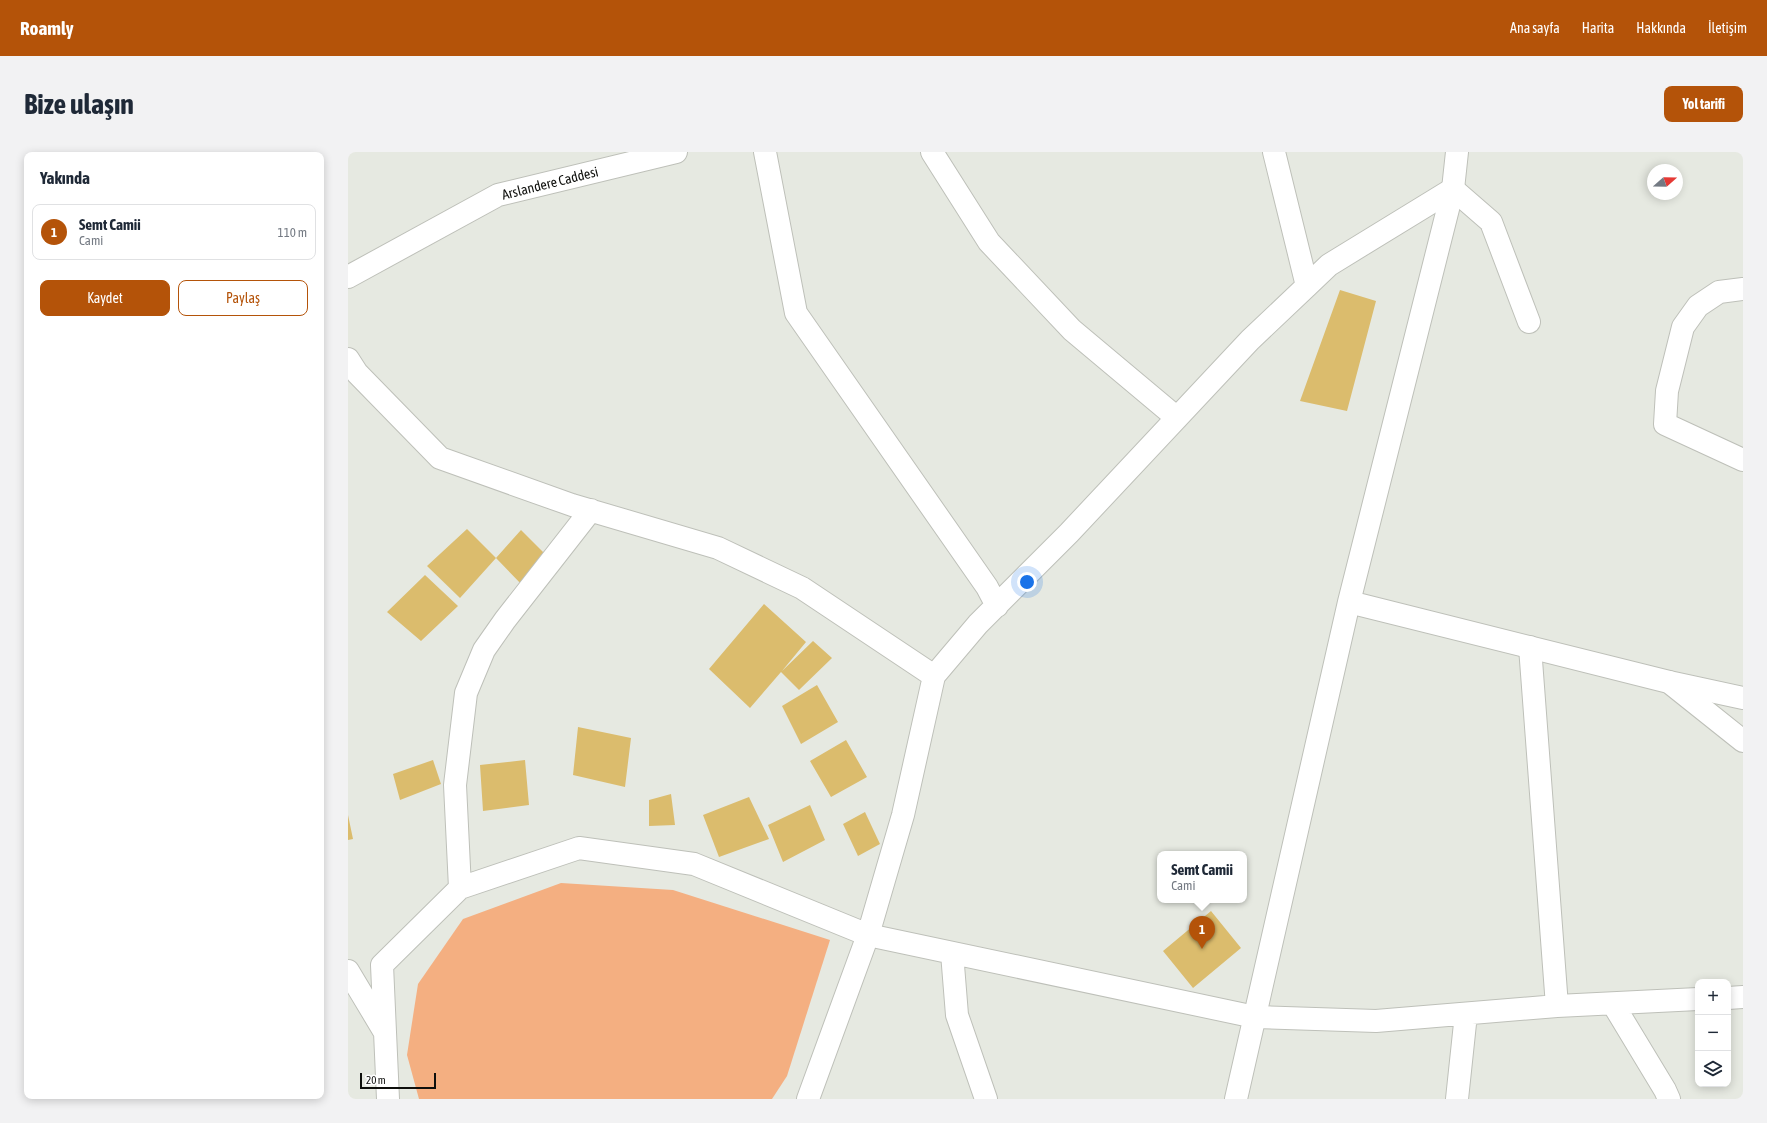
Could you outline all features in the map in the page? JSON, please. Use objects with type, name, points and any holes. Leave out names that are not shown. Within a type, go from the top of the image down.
[{"type":"street","name":"Arslandere Caddesi","points":[[348,277],[498,195],[676,152]]},
{"type":"street","points":[[765,152],[796,313],[987,587],[997,606]]},
{"type":"street","points":[[932,152],[989,242],[1072,330],[1177,418]]},
{"type":"street","points":[[1274,152],[1307,286]]},
{"type":"street","points":[[1453,190],[1457,152]]},
{"type":"street","points":[[1236,1099],[1349,602],[1453,190],[1468,152]]},
{"type":"street","points":[[808,1099],[868,935],[903,815],[934,676],[978,624],[1069,533],[1250,340],[1329,265],[1453,190]]},
{"type":"street","points":[[1453,190],[1491,222],[1529,322]]},
{"type":"street","points":[[1743,289],[1719,292],[1698,306],[1683,327],[1667,391],[1665,424],[1743,460]]},
{"type":"street","points":[[348,359],[357,373],[440,458],[591,510],[718,548],[802,588],[934,676]]},
{"type":"street","points":[[460,888],[455,785],[466,693],[484,650],[505,620],[591,510]]},
{"type":"street","points":[[1349,602],[1669,682],[1743,698]]},
{"type":"street","points":[[1530,647],[1557,1006]]},
{"type":"street","points":[[1669,682],[1743,741]]},
{"type":"street","points":[[388,1099],[382,965],[460,888],[579,848],[694,864],[868,935],[1255,1018],[1376,1021],[1557,1006],[1695,999]]},
{"type":"street","points":[[952,952],[957,1015],[986,1099]]},
{"type":"street","points":[[348,971],[385,1032]]},
{"type":"street","points":[[1731,998],[1743,997]]},
{"type":"street","points":[[1613,1004],[1669,1099]]},
{"type":"street","points":[[1457,1099],[1466,1014]]},
{"type":"shaded area","points":[[561,883],[673,890],[830,940],[787,1076],[772,1099],[419,1099],[407,1055],[418,984],[463,919]]},
{"type":"building","points":[[1340,290],[1376,301],[1347,411],[1300,401]]},
{"type":"building","points":[[467,529],[496,558],[460,598],[427,566]]},
{"type":"building","points":[[521,530],[547,556],[523,586],[496,558]]},
{"type":"building","points":[[425,575],[458,606],[421,641],[387,612]]},
{"type":"building","points":[[764,604],[806,642],[782,671],[813,641],[832,658],[799,690],[781,672],[750,708],[709,669]]},
{"type":"building","points":[[817,685],[838,722],[801,744],[782,706]]},
{"type":"building","points":[[578,727],[631,738],[625,787],[573,775]]},
{"type":"building","points":[[846,740],[867,777],[831,797],[810,761]]},
{"type":"building","points":[[433,760],[441,784],[400,800],[393,774]]},
{"type":"building","points":[[525,760],[529,805],[483,811],[480,765]]},
{"type":"building","points":[[671,794],[675,825],[649,826],[649,800]]},
{"type":"building","points":[[749,797],[769,839],[719,857],[703,815]]},
{"type":"building","points":[[810,805],[825,840],[783,862],[768,825]]},
{"type":"building","points":[[865,812],[880,844],[858,856],[843,824]]},
{"type":"building","points":[[348,815],[353,839],[348,840]]},
{"type":"building","points":[[1211,911],[1241,948],[1193,988],[1163,951]]},
{"type":"place","name":"Semt Camii","points":[[1202,949]]}]
